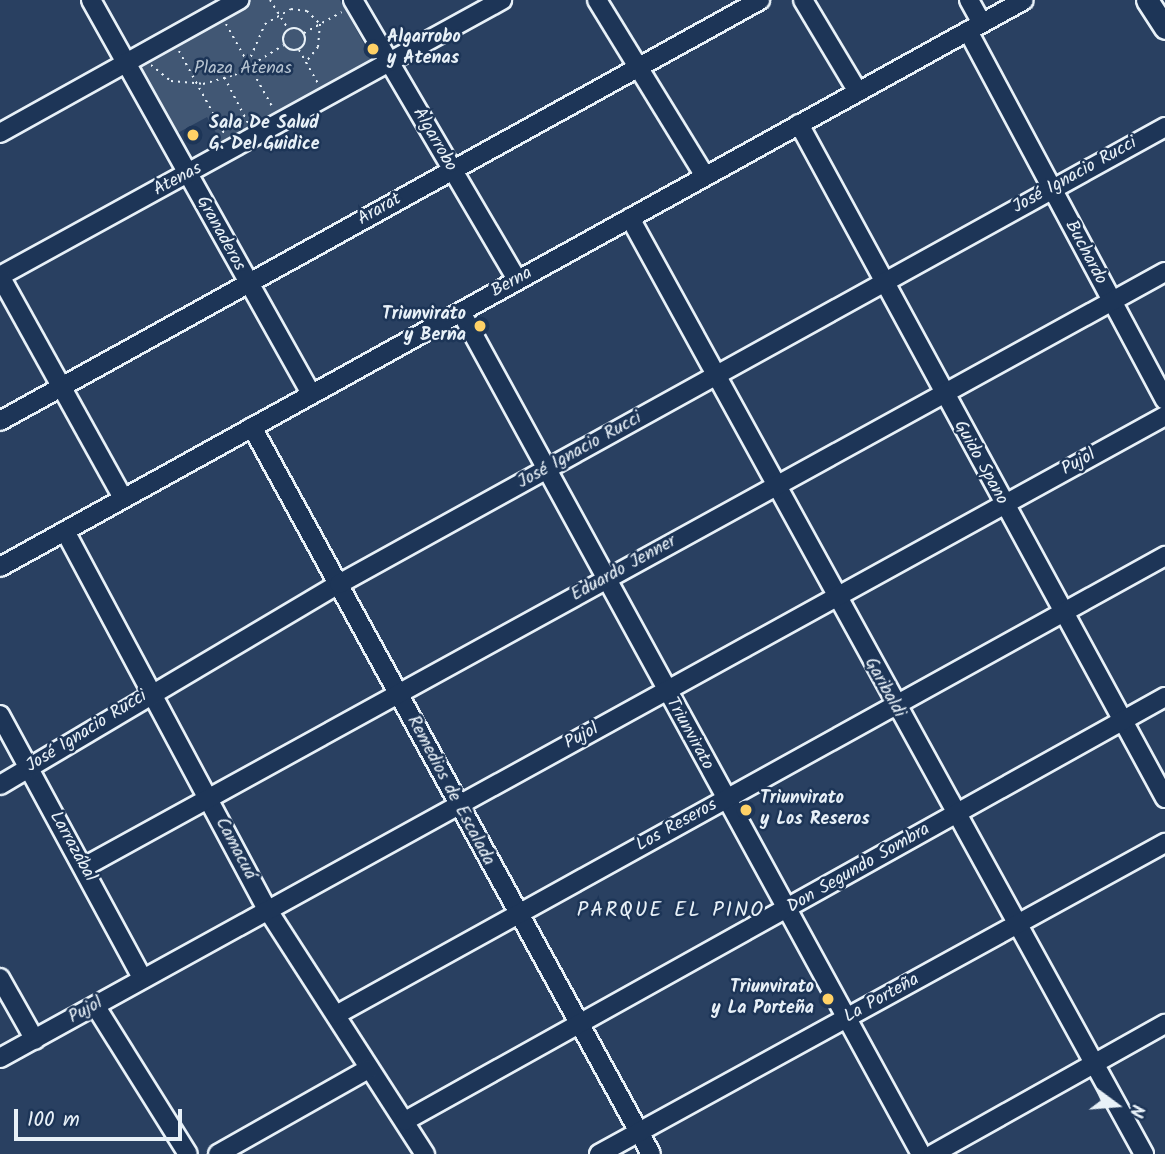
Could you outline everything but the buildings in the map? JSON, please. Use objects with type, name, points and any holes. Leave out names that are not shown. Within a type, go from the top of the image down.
[{"type":"main road","points":[[1147,0],[1165,29]]},
{"type":"street","name":"Granaderos","points":[[91,0],[311,394]]},
{"type":"street","points":[[0,134],[239,0]]},
{"type":"street","name":"Atenas","points":[[0,276],[234,151],[502,0]]},
{"type":"street","points":[[597,0],[705,176]]},
{"type":"street","name":"Ararat","points":[[0,421],[760,0]]},
{"type":"street","points":[[803,0],[858,92]]},
{"type":"street","name":"Buchardo","points":[[969,0],[975,27],[1050,189],[1165,400]]},
{"type":"street","name":"Berna","points":[[0,567],[1024,0]]},
{"type":"street","name":"Algarrobo","points":[[354,2],[517,280]]},
{"type":"street","name":"Guido Spano","points":[[799,124],[943,396],[1124,720],[1165,799]]},
{"type":"street","name":"José Ignacio Rucci","points":[[0,785],[152,691],[339,584],[1165,127]]},
{"type":"street","name":"Garibaldi","points":[[631,218],[894,707],[1144,1154]]},
{"type":"street","name":"Eduardo Jenner","points":[[84,867],[1165,272]]},
{"type":"street","points":[[0,276],[123,498]]},
{"type":"street","name":"Triunvirato","points":[[461,312],[665,692],[922,1154]]},
{"type":"street","name":"Pujol","points":[[0,1058],[1165,416]]},
{"type":"street","name":"Remedios de Escalada","points":[[252,427],[399,694],[515,914],[651,1154]]},
{"type":"street","name":"Camacuá","points":[[65,531],[267,909],[425,1154]]},
{"type":"street","name":"Los Reseros","points":[[336,1015],[1165,556]]},
{"type":"street","name":"Don Segundo Sombra","points":[[405,1121],[787,912],[955,813],[1165,697]]},
{"type":"street","name":"Larrazábal","points":[[0,715],[143,979]]},
{"type":"street","name":"La Porteña","points":[[599,1154],[1165,843]]},
{"type":"street","points":[[0,978],[35,1040]]},
{"type":"street","points":[[96,1007],[188,1154]]},
{"type":"street","points":[[933,1154],[1165,1024]]},
{"type":"street","points":[[218,1154],[368,1069]]},
{"type":"path","points":[[270,0],[288,30],[303,34]]},
{"type":"path","points":[[327,99],[299,49],[303,34],[354,2]]},
{"type":"path","points":[[248,64],[265,24],[278,13],[299,9],[320,24]]},
{"type":"path","points":[[219,11],[282,124]]},
{"type":"path","points":[[306,62],[318,47],[320,24]]},
{"type":"path","points":[[144,55],[171,81],[197,84],[223,79],[284,44],[288,30]]},
{"type":"path","points":[[172,37],[234,151]]},
{"type":"path","points":[[284,44],[299,49]]},
{"type":"path","points":[[218,65],[223,79],[257,138]]},
{"type":"green space","name":"Plaza Atenas","points":[[250,0],[340,0],[373,60],[223,145],[207,117],[174,135],[135,65]]},
{"type":"place","name":"Algarrobo y Atenas","points":[[373,49]]},
{"type":"place","name":"Sala De Salud G. Del Guidice","points":[[193,135]]},
{"type":"place","name":"Triunvirato y Berna","points":[[480,326]]},
{"type":"place","name":"Triunvirato y Los Reseros","points":[[746,810]]},
{"type":"place","name":"Triunvirato y La Porteña","points":[[828,999]]},
{"type":"district","name":"PARQUE EL PINO","points":[[671,911]]}]
